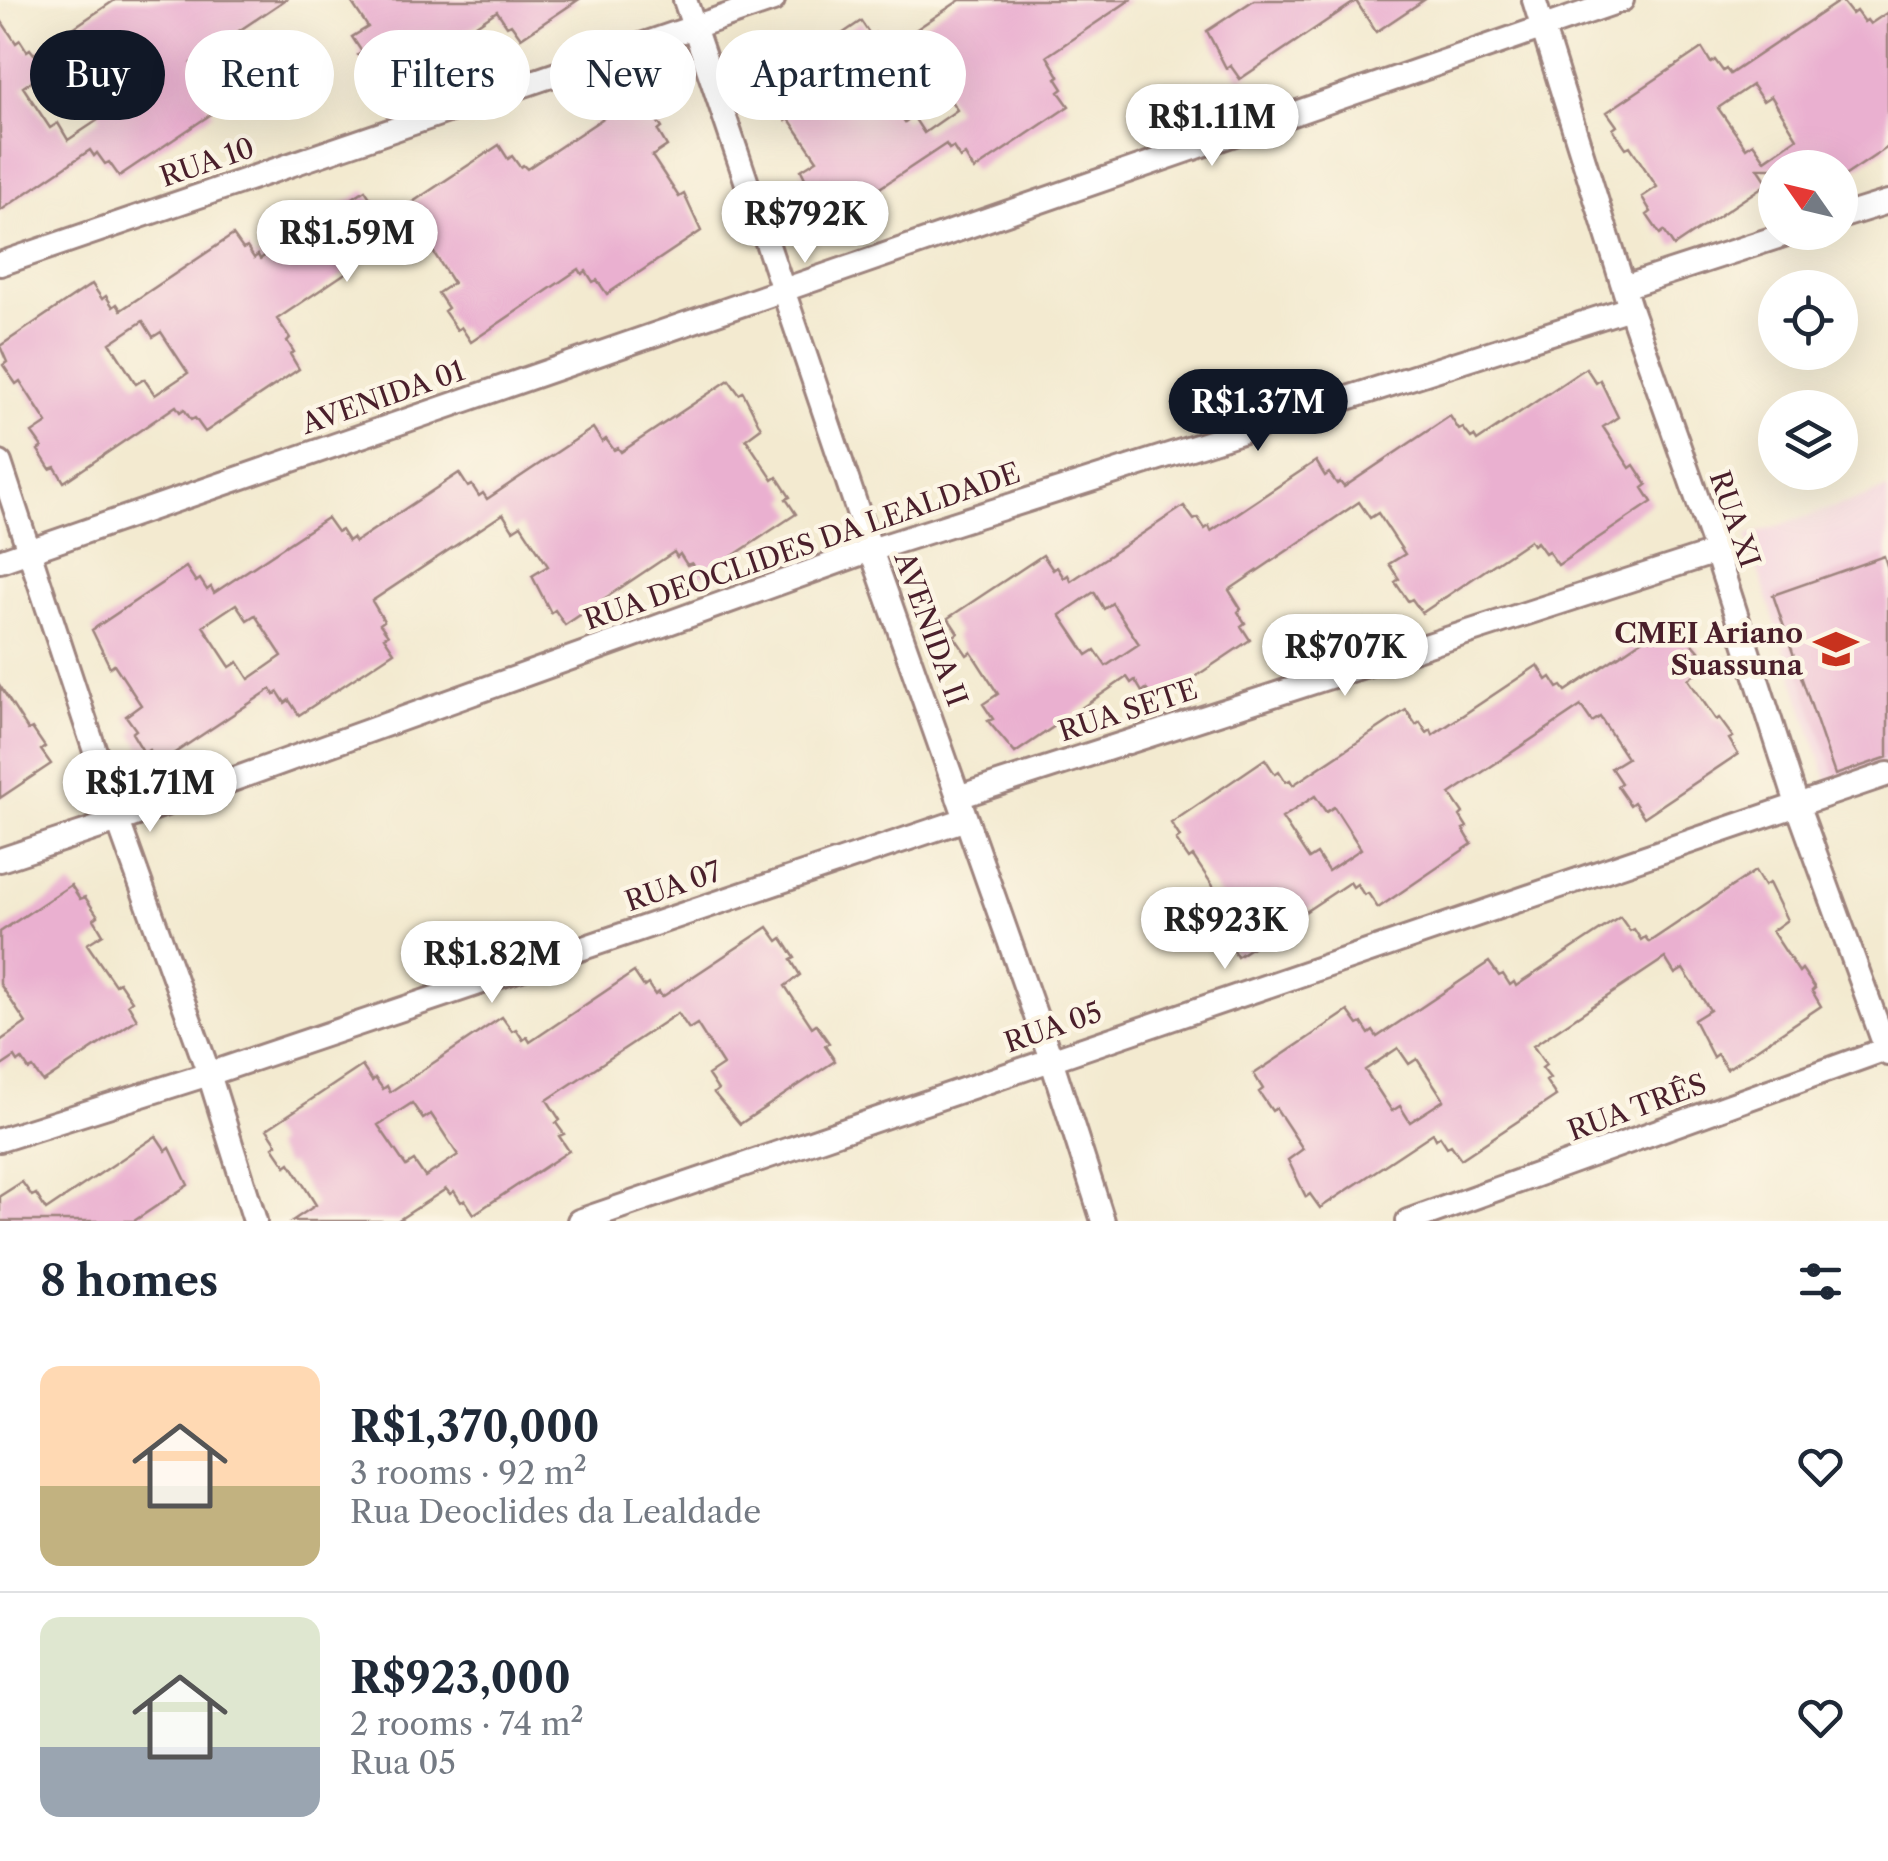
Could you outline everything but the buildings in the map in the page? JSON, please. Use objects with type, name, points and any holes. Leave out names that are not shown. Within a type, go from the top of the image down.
[{"type":"street","name":"AVENIDA II","points":[[685,0],[870,550],[1050,1059],[1102,1221]]},
{"type":"street","name":"RUA 10","points":[[0,264],[773,0]]},
{"type":"street","name":"RUA XI","points":[[1534,0],[1627,298],[1716,552],[1797,804],[1887,1052]]},
{"type":"street","name":"AVENIDA 01","points":[[0,561],[1622,0]]},
{"type":"street","points":[[1858,211],[1888,202]]},
{"type":"street","name":"RUA DEOCLIDES DA LEALDADE","points":[[0,860],[870,550],[1627,298],[1758,246]]},
{"type":"street","points":[[0,463],[118,821],[209,1074],[255,1221]]},
{"type":"street","name":"RUA SETE","points":[[962,808],[1716,552]]},
{"type":"street","name":"RUA 05","points":[[579,1221],[1888,774]]},
{"type":"street","name":"RUA 07","points":[[0,1140],[209,1074],[962,808]]},
{"type":"street","name":"RUA TRÊS","points":[[1408,1221],[1887,1052]]},
{"type":"shaded area","name":"CMEI Ariano Suassuna","points":[[1888,489],[1888,763],[1828,783],[1747,536]]},
{"type":"place","name":"CMEI Ariano Suassuna","points":[[1836,649]]}]
